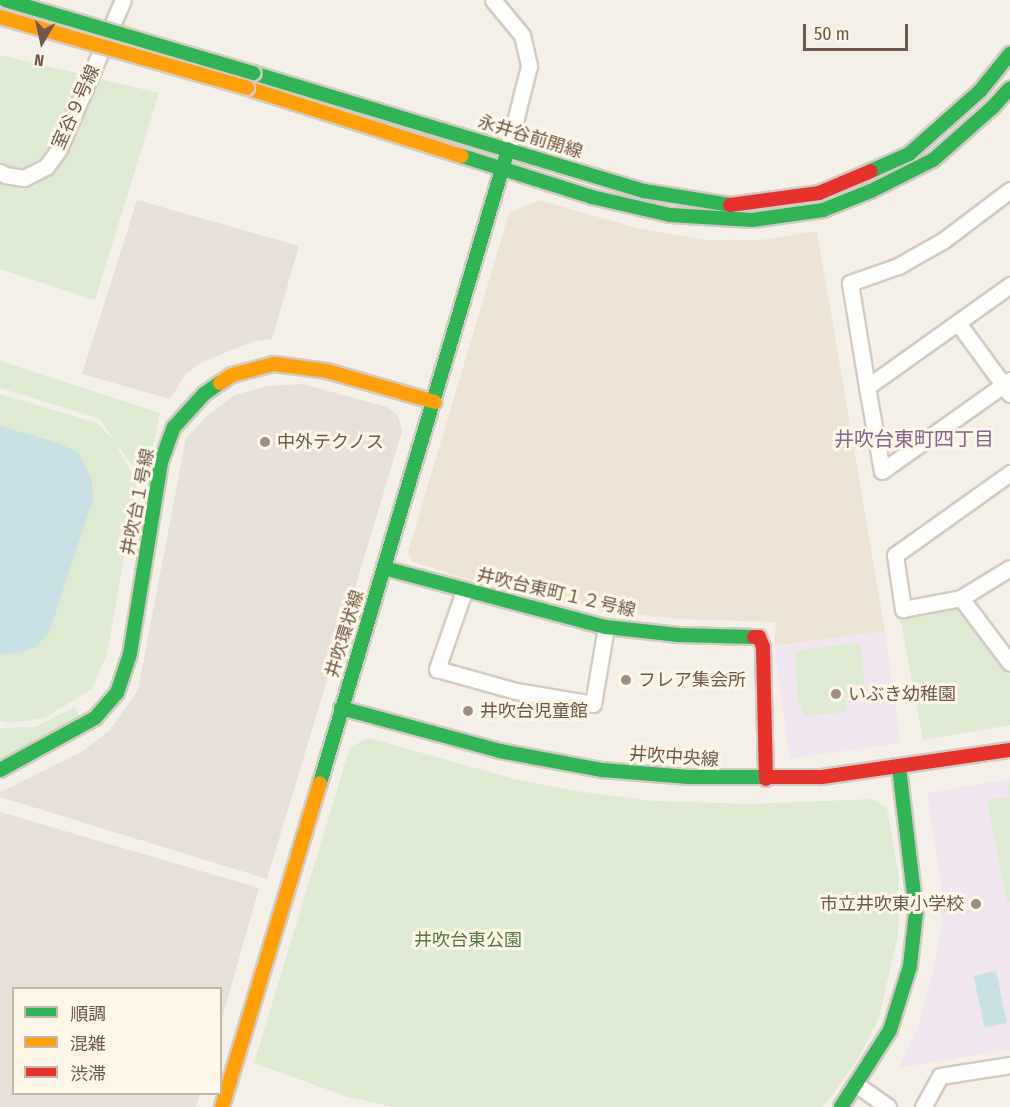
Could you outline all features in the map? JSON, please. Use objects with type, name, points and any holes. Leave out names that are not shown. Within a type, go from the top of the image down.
[{"type":"street","name":"永井谷前開線","points":[[5,0],[644,191],[730,205],[819,194],[909,154],[980,91],[1010,54]]},
{"type":"street","name":"室谷９号線","points":[[0,172],[4,175],[24,178],[46,167],[59,149],[123,0]]},
{"type":"street","points":[[493,0],[522,35],[529,66],[508,149]]},
{"type":"street","points":[[0,17],[247,88],[592,197],[670,215],[752,219],[823,210],[871,191],[933,160],[993,107],[1010,88]]},
{"type":"street","points":[[996,72],[1010,83]]},
{"type":"street","name":"井吹環状線","points":[[222,1107],[435,402],[508,149]]},
{"type":"street","points":[[958,323],[1008,386],[882,471],[850,284],[898,266],[944,240],[1010,190]]},
{"type":"street","points":[[867,387],[1010,285]]},
{"type":"street","name":"井吹台１号線","points":[[0,770],[95,718],[117,693],[130,654],[161,462],[174,427],[204,394],[232,375],[274,364],[327,371],[435,402]]},
{"type":"street","points":[[1010,473],[896,555],[903,609],[961,598],[1010,568]]},
{"type":"street","name":"井吹台東町１２号線","points":[[384,568],[606,627],[679,635],[759,637],[763,647],[766,779]]},
{"type":"street","points":[[464,591],[437,669],[516,691],[593,704],[606,627]]},
{"type":"street","points":[[961,598],[1010,663]]},
{"type":"street","name":"井吹中央線","points":[[341,708],[500,751],[602,770],[688,777],[766,779],[822,777],[899,768],[1010,750]]},
{"type":"street","points":[[841,1107],[857,1085],[890,1029],[910,966],[916,912],[899,768]]},
{"type":"street","points":[[923,1107],[940,1076],[1010,1065]]},
{"type":"street","points":[[857,1085],[888,1107]]},
{"type":"shaded area","points":[[137,200],[299,246],[272,339],[255,341],[202,362],[185,375],[170,399],[82,374]]},
{"type":"shaded area","points":[[539,200],[637,228],[704,240],[761,240],[817,231],[885,631],[774,646],[776,622],[679,619],[595,610],[465,579],[412,561],[408,552],[509,213]]},
{"type":"shaded area","points":[[303,384],[387,407],[398,415],[402,432],[267,879],[0,797],[0,792],[83,751],[110,730],[138,690],[186,438],[206,417],[234,395],[268,386]]},
{"type":"shaded area","name":"いぶき幼稚園","points":[[885,631],[901,743],[790,758],[774,647]]},
{"type":"shaded area","name":"市立井吹東小学校","points":[[1010,779],[1010,1049],[899,1068],[919,1024],[933,972],[942,925],[941,882],[927,793]]},
{"type":"shaded area","points":[[0,812],[259,888],[222,1018],[222,987],[12,987],[12,1095],[200,1095],[196,1107],[0,1107]]},
{"type":"green space","points":[[0,55],[159,93],[95,300],[0,269]]},
{"type":"green space","points":[[0,361],[160,413],[145,482],[114,441],[137,483],[107,654],[92,689],[45,718],[10,723],[0,721],[0,654],[20,653],[36,647],[49,633],[53,441],[0,426],[0,394],[97,423],[114,440],[99,418],[0,388]]},
{"type":"green space","points":[[952,605],[961,607],[1010,675],[1010,725],[923,740],[900,617]]},
{"type":"green space","points":[[860,642],[866,694],[845,697],[846,712],[803,716],[803,707],[798,704],[795,651]]},
{"type":"green space","points":[[75,707],[82,721],[0,760],[0,728],[35,727]]},
{"type":"green space","name":"井吹台東公園","points":[[369,738],[514,779],[576,791],[655,801],[752,804],[873,799],[887,808],[899,878],[898,936],[878,1020],[858,1059],[823,1107],[394,1107],[348,1097],[254,1063],[350,747]]},
{"type":"green space","points":[[1010,797],[1010,902],[1007,903],[987,800]]},
{"type":"water","points":[[0,426],[53,441],[78,452],[92,479],[93,499],[49,633],[36,647],[20,653],[0,654]]},
{"type":"water","points":[[996,971],[1007,1023],[985,1028],[974,976]]},
{"type":"traffic: fast","points":[[5,0],[253,73]]},
{"type":"traffic: fast","points":[[871,171],[909,154],[980,91],[1010,54]]},
{"type":"traffic: fast","points":[[253,73],[644,191],[730,205]]},
{"type":"traffic: fast","points":[[462,156],[592,197],[670,215],[752,220],[823,210],[871,191],[933,160],[993,107],[1010,88]]},
{"type":"traffic: fast","points":[[320,783],[508,149]]},
{"type":"traffic: fast","points":[[0,770],[95,718],[117,693],[130,654],[161,462],[174,427],[204,394],[220,383]]},
{"type":"traffic: fast","points":[[384,568],[606,627],[679,635],[754,637]]},
{"type":"traffic: fast","points":[[341,708],[500,751],[602,770],[689,777],[772,777]]},
{"type":"traffic: fast","points":[[841,1107],[890,1030],[910,966],[916,912],[899,768]]},
{"type":"traffic: slow","points":[[0,17],[247,88]]},
{"type":"traffic: slow","points":[[247,88],[462,156]]},
{"type":"traffic: slow","points":[[220,383],[232,375],[274,364],[327,371],[435,402]]},
{"type":"traffic: slow","points":[[222,1107],[320,783]]},
{"type":"traffic: jam","points":[[730,205],[819,193],[871,171]]},
{"type":"traffic: jam","points":[[754,637],[759,637],[763,647],[766,779]]},
{"type":"traffic: jam","points":[[772,777],[822,777],[1010,750]]},
{"type":"place","name":"中外テクノス","points":[[265,442]]},
{"type":"place","name":"フレア集会所","points":[[626,680]]},
{"type":"place","name":"いぶき幼稚園","points":[[836,694]]},
{"type":"place","name":"井吹台児童館","points":[[468,711]]},
{"type":"place","name":"市立井吹東小学校","points":[[976,904]]},
{"type":"district","name":"井吹台東町四丁目","points":[[914,439]]}]
